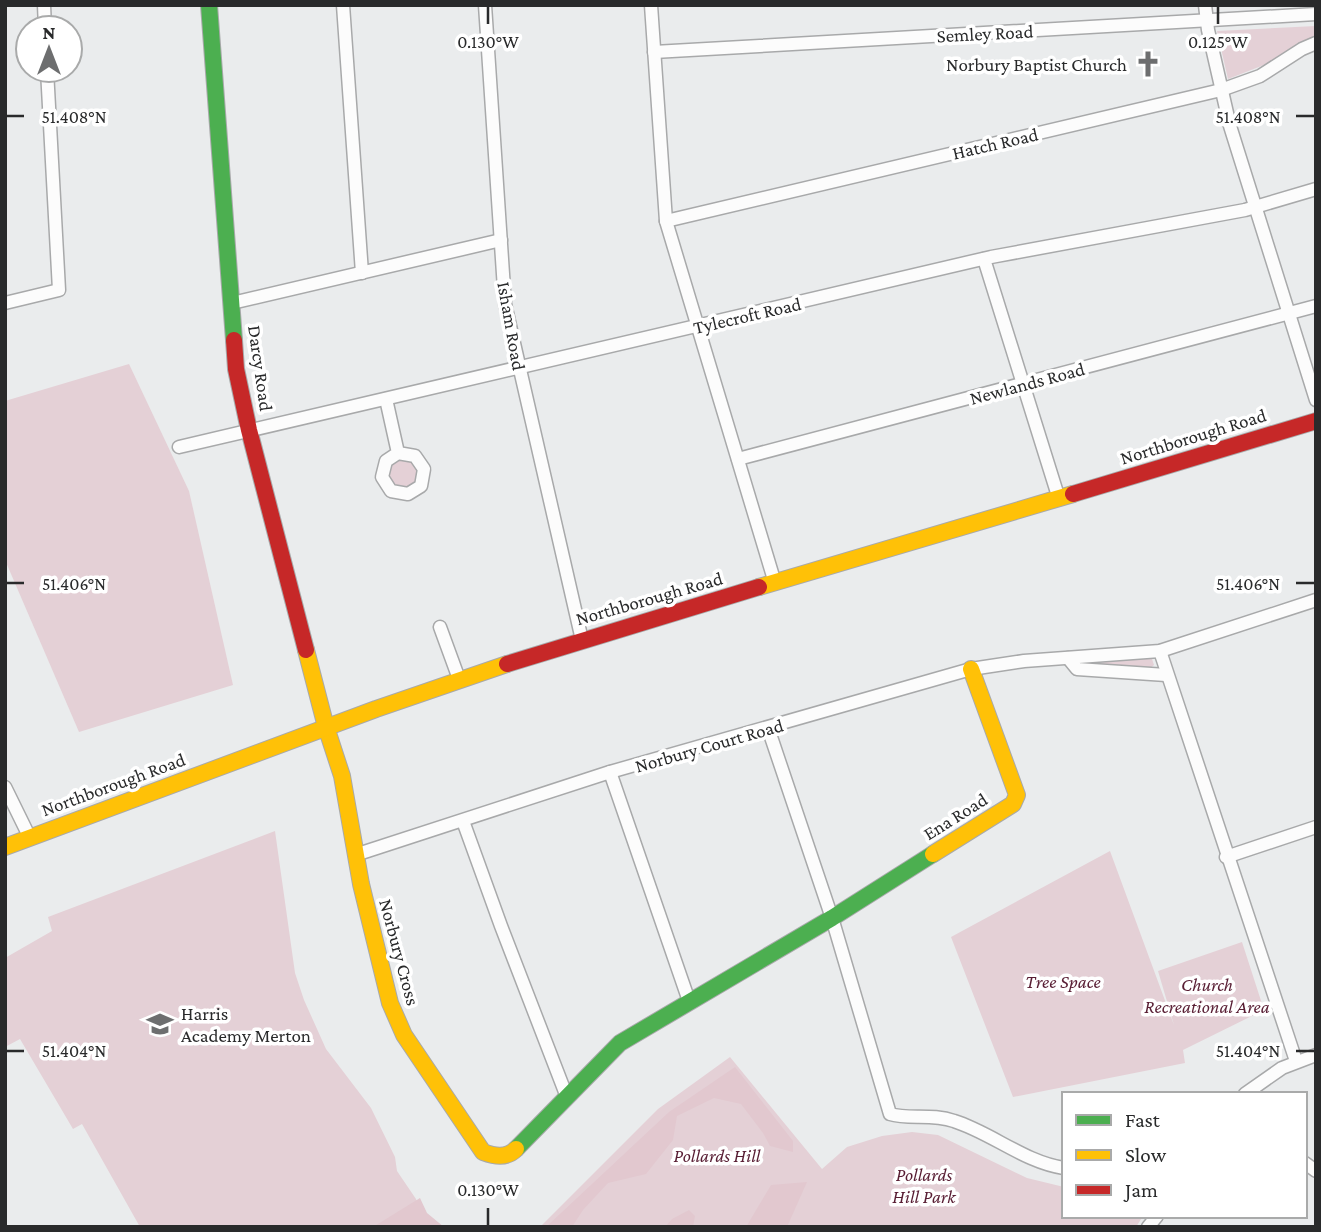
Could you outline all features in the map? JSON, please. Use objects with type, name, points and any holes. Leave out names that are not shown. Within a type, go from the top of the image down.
[{"type":"street","name":"Darcy Road","points":[[209,5],[237,380],[326,727]]},
{"type":"street","points":[[344,5],[362,273]]},
{"type":"street","name":"Isham Road","points":[[485,5],[505,304],[582,640]]},
{"type":"street","points":[[651,5],[666,221],[775,583]]},
{"type":"street","points":[[1205,5],[1221,90],[1316,400]]},
{"type":"street","name":"Semley Road","points":[[654,52],[1316,14]]},
{"type":"street","name":"Hatch Road","points":[[666,221],[1221,90],[1260,76],[1316,43]]},
{"type":"street","points":[[5,303],[59,290],[48,84]]},
{"type":"street","name":"Tylecroft Road","points":[[179,447],[984,259],[1255,208],[1316,189]]},
{"type":"street","points":[[232,303],[501,240]]},
{"type":"street","points":[[984,259],[1059,499]]},
{"type":"street","name":"Newlands Road","points":[[738,459],[1316,306]]},
{"type":"street","points":[[386,399],[398,453]]},
{"type":"street","name":"Northborough Road","points":[[5,847],[459,679],[1316,421]]},
{"type":"street","name":"Norbury Court Road","points":[[355,855],[610,772],[971,669],[993,664],[1160,651],[1316,600]]},
{"type":"street","points":[[440,627],[459,679]]},
{"type":"street","points":[[1160,651],[1166,676],[1296,1062]]},
{"type":"street","name":"Norbury Court Road","points":[[1068,658],[1077,669],[1166,676]]},
{"type":"street","name":"Ena Road","points":[[832,918],[1016,801],[1017,794],[971,669]]},
{"type":"street","name":"Norbury Cross","points":[[326,727],[342,776],[355,855],[384,982],[398,1025],[483,1152],[496,1157],[512,1153],[567,1097]]},
{"type":"street","points":[[768,729],[832,918],[890,1115],[929,1116],[956,1121],[1028,1157],[1062,1167]]},
{"type":"street","points":[[610,772],[689,1001]]},
{"type":"street","points":[[5,787],[30,838]]},
{"type":"street","points":[[463,821],[500,926],[567,1097],[613,1048],[832,918]]},
{"type":"street","points":[[1226,857],[1316,827]]},
{"type":"street","points":[[1248,1092],[1296,1062],[1316,1055]]},
{"type":"green space","points":[[1316,26],[1316,35],[1269,63],[1228,79],[1217,31]]},
{"type":"green space","points":[[129,364],[189,491],[233,685],[79,732],[5,560],[5,401]]},
{"type":"green space","points":[[395,456],[419,463],[415,488],[392,489],[385,467]]},
{"type":"green space","points":[[1152,659],[1154,665],[1150,668],[1086,664]]},
{"type":"green space","name":"Harris Academy Merton","points":[[275,831],[295,973],[304,1000],[326,1049],[371,1108],[395,1157],[397,1171],[416,1199],[426,1227],[140,1227],[82,1124],[73,1129],[20,1039],[5,1047],[5,958],[52,931],[48,917]]},
{"type":"green space","name":"Tree Space","points":[[1110,851],[1174,1025],[1158,971],[1242,942],[1264,1010],[1183,1050],[1185,1063],[1013,1097],[951,937]]},
{"type":"green space","name":"Pollards Hill","points":[[730,1057],[822,1169],[847,1147],[882,1136],[912,1132],[938,1135],[1027,1178],[1062,1187],[1062,1218],[1142,1218],[1136,1227],[540,1227],[658,1109]]},
{"type":"shaded area","points":[[735,1067],[793,1141],[793,1152],[770,1146],[741,1104],[714,1098],[677,1116],[673,1140],[646,1174],[608,1183],[583,1210],[572,1227],[546,1227],[669,1112]]},
{"type":"shaded area","points":[[807,1182],[787,1227],[746,1227],[771,1185]]},
{"type":"shaded area","points":[[420,1198],[427,1213],[444,1227],[373,1227]]},
{"type":"shaded area","points":[[689,1210],[695,1216],[693,1227],[665,1227],[672,1219]]},
{"type":"traffic: fast","points":[[209,5],[234,340]]},
{"type":"traffic: fast","points":[[516,1149],[620,1043],[832,918],[933,854]]},
{"type":"traffic: slow","points":[[759,587],[1073,494]]},
{"type":"traffic: slow","points":[[306,650],[342,776],[361,884],[390,1003],[404,1035],[483,1152],[504,1155],[516,1149]]},
{"type":"traffic: slow","points":[[5,847],[376,709],[507,664]]},
{"type":"traffic: slow","points":[[933,854],[1013,804],[1017,795],[971,669]]},
{"type":"traffic: jam","points":[[234,340],[236,369],[249,430],[306,650]]},
{"type":"traffic: jam","points":[[1073,494],[1316,421]]},
{"type":"traffic: jam","points":[[507,664],[759,587]]},
{"type":"place","name":"Norbury Baptist Church","points":[[1148,64]]},
{"type":"place","name":"Harris Academy Merton","points":[[160,1024]]},
{"type":"park label","name":"Church Recreational Area","points":[[1207,995]]},
{"type":"park label","name":"Pollards Hill Park","points":[[924,1185]]}]
